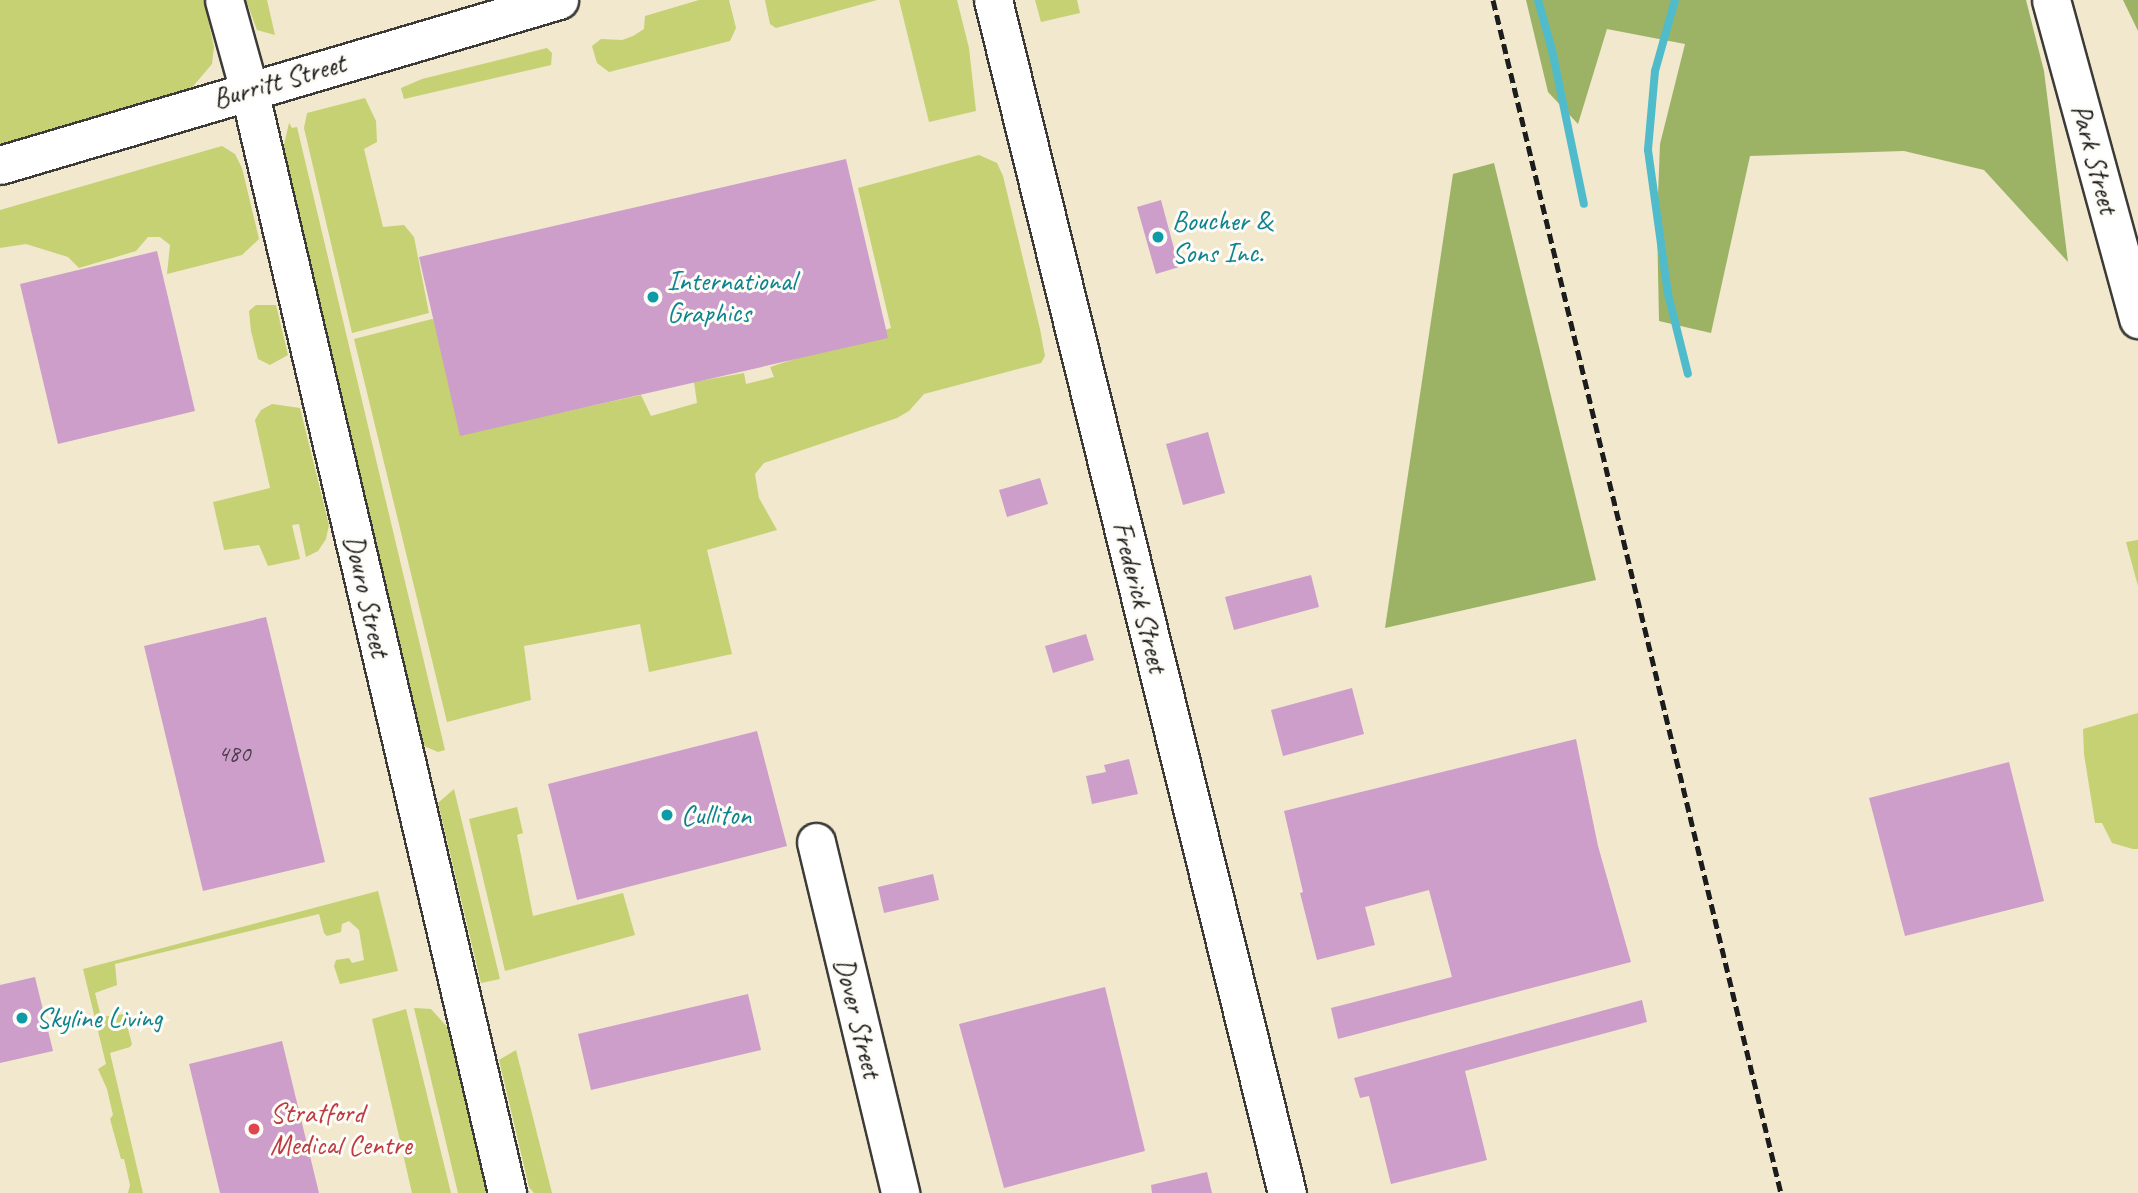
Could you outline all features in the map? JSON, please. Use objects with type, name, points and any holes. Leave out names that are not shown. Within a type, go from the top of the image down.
[{"type":"street","name":"Douro Street","points":[[224,0],[249,90],[507,1193]]},
{"type":"street","name":"Burritt Street","points":[[0,165],[559,0]]},
{"type":"street","name":"Frederick Street","points":[[992,0],[1287,1193]]},
{"type":"street","name":"Park Street","points":[[2051,0],[2138,319]]},
{"type":"street","name":"Dover Street","points":[[816,842],[900,1193]]},
{"type":"green space","points":[[0,0],[204,0],[214,47],[212,64],[189,91],[0,149]]},
{"type":"green space","points":[[246,0],[267,0],[275,35],[257,30]]},
{"type":"green space","points":[[699,0],[729,0],[736,28],[730,41],[609,72],[597,63],[592,46],[601,39],[622,40],[633,36],[644,29],[645,16]]},
{"type":"green space","points":[[765,0],[877,0],[776,28],[770,24]]},
{"type":"green space","points":[[899,0],[957,0],[969,48],[976,111],[929,122]]},
{"type":"green space","points":[[1035,0],[1077,0],[1080,13],[1041,22]]},
{"type":"green space","points":[[1526,0],[2026,0],[2044,71],[2068,262],[1984,170],[1904,151],[1750,156],[1711,333],[1659,321],[1657,221],[1660,144],[1685,44],[1607,29],[1578,124],[1548,92]]},
{"type":"green space","points":[[2123,0],[2138,0],[2138,31]]},
{"type":"green space","points":[[547,48],[552,53],[551,65],[404,99],[401,88],[422,79]]},
{"type":"green space","points":[[365,98],[376,121],[377,142],[364,149],[383,227],[404,225],[414,237],[429,313],[352,333],[304,128],[307,113]]},
{"type":"green space","points":[[289,123],[292,128],[297,127],[445,750],[438,752],[424,746],[295,210],[283,149]]},
{"type":"green space","points":[[222,146],[235,154],[242,168],[259,239],[242,255],[167,274],[170,245],[160,237],[148,237],[136,251],[79,268],[68,257],[26,244],[0,248],[0,210]]},
{"type":"green space","points":[[979,155],[997,163],[1003,176],[1040,329],[1045,356],[1041,363],[924,394],[909,411],[897,418],[764,463],[755,474],[759,498],[777,530],[707,550],[732,654],[649,672],[640,624],[524,646],[531,700],[447,722],[354,339],[432,319],[437,321],[463,434],[641,395],[651,416],[697,403],[694,382],[744,373],[746,384],[774,377],[770,367],[891,328],[858,188]]},
{"type":"green space","points":[[1494,163],[1596,580],[1385,628],[1453,174]]},
{"type":"green space","points":[[256,305],[276,305],[288,355],[270,365],[258,359],[251,331],[249,311]]},
{"type":"green space","points":[[272,404],[300,408],[329,525],[326,539],[318,551],[306,557],[299,524],[292,525],[300,559],[268,566],[259,545],[224,550],[213,502],[270,488],[255,420],[261,410]]},
{"type":"green space","points":[[2138,540],[2138,586],[2126,542]]},
{"type":"green space","points":[[2138,713],[2138,849],[2133,849],[2112,843],[2102,823],[2095,823],[2084,754],[2083,729]]},
{"type":"green space","points":[[454,789],[500,979],[481,983],[438,803]]},
{"type":"green space","points":[[517,807],[523,833],[517,835],[533,916],[623,893],[635,935],[505,971],[469,819]]},
{"type":"green space","points":[[378,891],[398,971],[340,984],[334,966],[336,960],[349,958],[352,963],[364,960],[359,930],[349,921],[342,924],[341,932],[327,936],[319,914],[115,964],[117,985],[95,993],[101,1017],[124,1014],[132,1044],[110,1053],[143,1193],[128,1193],[130,1185],[124,1159],[121,1159],[110,1119],[113,1115],[107,1089],[98,1069],[106,1064],[83,969]]},
{"type":"green space","points":[[414,1008],[431,1009],[449,1029],[488,1193],[458,1193]]},
{"type":"green space","points":[[406,1009],[451,1193],[412,1193],[372,1019]]},
{"type":"green space","points":[[516,1050],[552,1193],[534,1193],[529,1187],[499,1060]]},
{"type":"building","name":"International Graphics","points":[[846,159],[888,338],[460,436],[419,257]]},
{"type":"building","name":"Boucher & Sons Inc.","points":[[1161,200],[1179,267],[1156,274],[1137,207]]},
{"type":"building","points":[[157,251],[195,411],[58,444],[20,284]]},
{"type":"building","points":[[1208,432],[1225,493],[1183,505],[1166,444]]},
{"type":"building","points":[[1040,478],[1048,504],[1007,517],[999,490]]},
{"type":"building","points":[[1311,575],[1319,607],[1234,630],[1225,597]]},
{"type":"building","points":[[266,617],[325,862],[203,891],[144,646]]},
{"type":"building","points":[[1086,634],[1094,660],[1053,673],[1045,646]]},
{"type":"building","points":[[1352,688],[1364,734],[1283,756],[1271,710]]},
{"type":"building","name":"Culliton","points":[[757,731],[787,846],[577,900],[548,784]]},
{"type":"building","points":[[1576,739],[1598,846],[1631,962],[1338,1039],[1331,1008],[1452,977],[1429,890],[1365,907],[1375,945],[1317,960],[1300,893],[1303,892],[1284,811]]},
{"type":"building","points":[[1129,759],[1138,794],[1092,804],[1086,776],[1106,772],[1104,765]]},
{"type":"building","points":[[2009,762],[2044,901],[1905,936],[1869,798]]},
{"type":"building","points":[[933,874],[939,900],[884,913],[878,887]]},
{"type":"building","name":"Skyline Living","points":[[35,977],[53,1051],[0,1063],[0,985]]},
{"type":"building","points":[[1105,987],[1145,1151],[1004,1188],[959,1024]]},
{"type":"building","points":[[748,994],[761,1050],[591,1090],[578,1034]]},
{"type":"building","points":[[1642,1000],[1647,1022],[1465,1071],[1487,1160],[1391,1184],[1369,1096],[1360,1098],[1354,1078]]},
{"type":"building","name":"Stratford Medical Centre","points":[[282,1041],[319,1193],[220,1193],[189,1064]]},
{"type":"building","points":[[1207,1172],[1212,1193],[1152,1193],[1151,1185]]},
{"type":"waterway","points":[[1538,0],[1552,50],[1584,204]]},
{"type":"waterway","points":[[1675,0],[1655,71],[1648,150],[1668,294],[1688,374]]},
{"type":"railway","points":[[1493,0],[1781,1193]]},
{"type":"place","name":"Boucher & Sons Inc.","points":[[1158,237]]},
{"type":"place","name":"International Graphics","points":[[653,297]]},
{"type":"place","name":"Culliton","points":[[667,815]]},
{"type":"place","name":"Skyline Living","points":[[22,1018]]},
{"type":"place","name":"Stratford Medical Centre","points":[[254,1129]]}]
